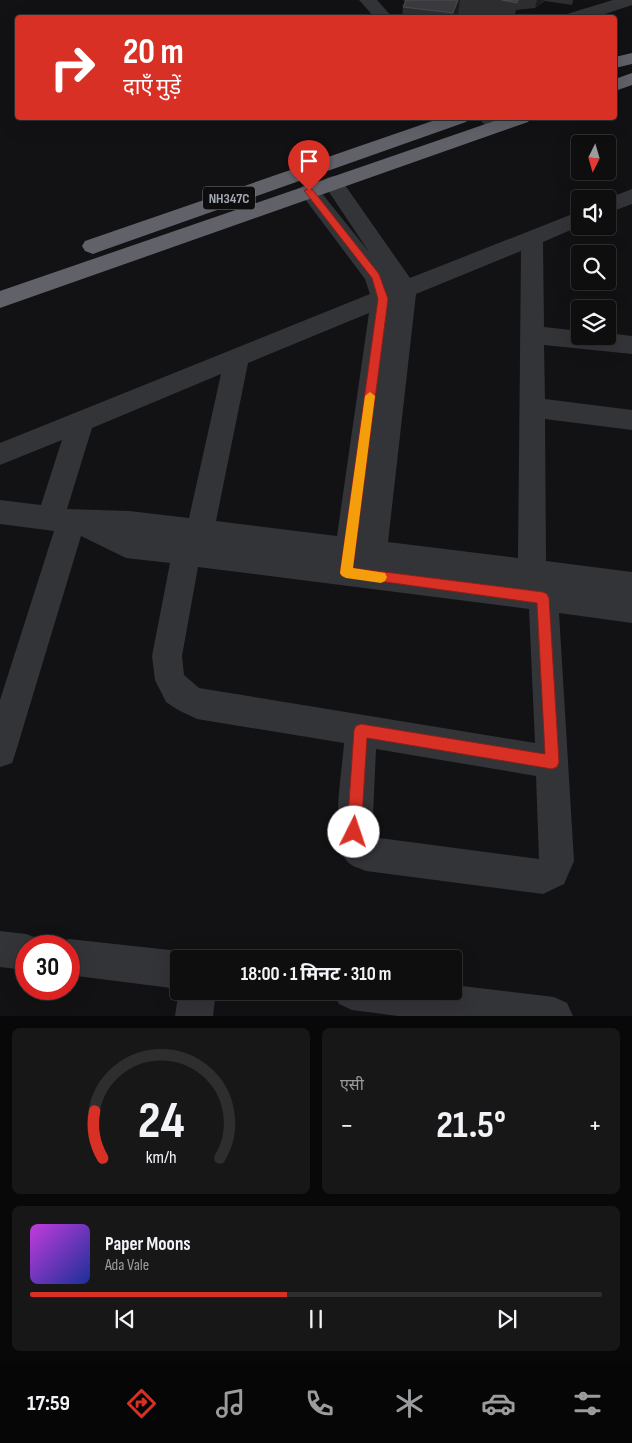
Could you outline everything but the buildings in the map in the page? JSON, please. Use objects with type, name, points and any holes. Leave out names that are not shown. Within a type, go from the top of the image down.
[{"type":"highway","points":[[617,63],[632,58]]},
{"type":"highway","points":[[617,84],[632,79]]},
{"type":"highway","name":"NH347C","points":[[0,280],[453,120]]},
{"type":"highway","name":"NH347C","points":[[0,300],[333,183],[493,122],[507,120]]},
{"type":"street","points":[[367,0],[382,15]]},
{"type":"street","points":[[583,15],[631,0]]},
{"type":"street","points":[[333,183],[394,294],[359,563]]},
{"type":"street","points":[[309,191],[376,277],[394,294]]},
{"type":"street","points":[[616,203],[631,197]]},
{"type":"street","points":[[0,454],[571,222]]},
{"type":"street","points":[[361,730],[354,832],[355,842],[359,851],[366,854],[540,877],[548,875],[554,870],[557,861],[552,762],[537,585],[531,408],[532,238]]},
{"type":"street","points":[[532,335],[632,344]]},
{"type":"street","points":[[237,358],[167,656],[167,671],[170,683],[181,696],[197,703],[552,762]]},
{"type":"street","points":[[531,408],[632,420]]},
{"type":"street","points":[[0,751],[67,521],[82,421]]},
{"type":"street","points":[[0,512],[67,521],[126,545],[194,546],[359,563],[537,585],[632,585]]},
{"type":"street","points":[[537,585],[632,609]]},
{"type":"street","points":[[0,949],[15,951]]},
{"type":"street","points":[[80,958],[170,969]]},
{"type":"street","points":[[194,1016],[196,1000]]},
{"type":"street","points":[[425,1000],[554,1016]]},
{"type":"slow traffic","points":[[370,396],[346,573],[381,577]]},
{"type":"route","points":[[309,191],[376,277],[383,299],[346,573],[543,598],[552,762],[361,730],[354,832]]}]
